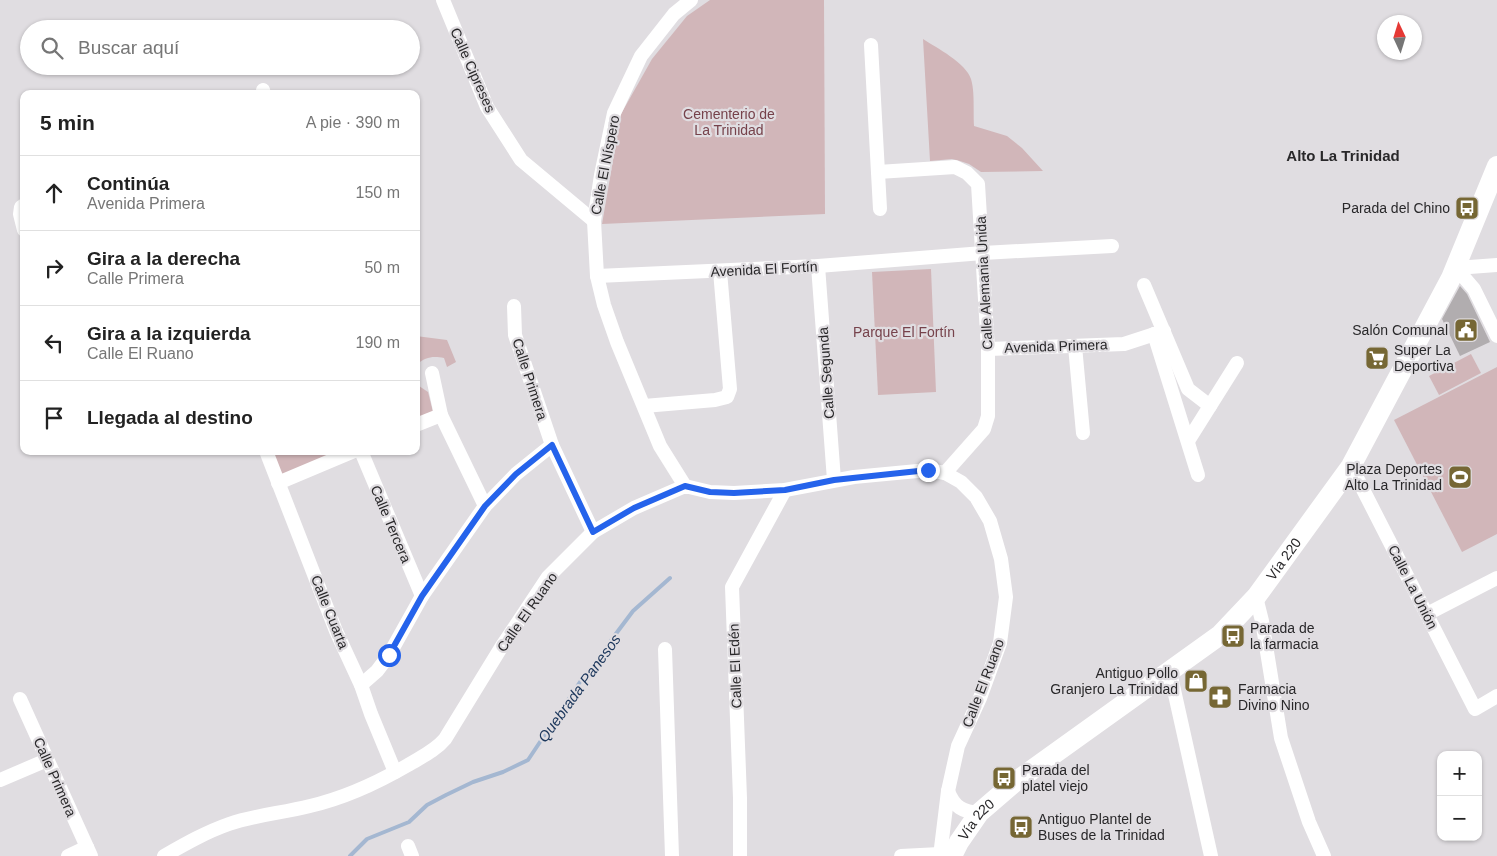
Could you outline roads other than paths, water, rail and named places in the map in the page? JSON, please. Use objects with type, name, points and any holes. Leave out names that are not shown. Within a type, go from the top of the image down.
[{"type":"main road","name":"Vía 220","points":[[944,855],[959,842],[979,813],[1015,782],[1220,635],[1256,597],[1351,466],[1456,268],[1497,166]]},
{"type":"street","name":"Calle Cipreses","points":[[443,0],[487,107],[521,160],[594,220]]},
{"type":"street","name":"Calle El Níspero","points":[[685,486],[674,472],[660,446],[617,342],[604,305],[598,276],[594,220],[614,113],[641,56],[674,14],[691,0]]},
{"type":"street","points":[[871,45],[880,209]]},
{"type":"street","name":"Calle Alemania Unida","points":[[878,172],[956,167],[967,172],[978,184],[988,349],[988,416],[984,429],[944,473]]},
{"type":"street","name":"Avenida El Fortín","points":[[598,276],[720,272],[983,253],[1112,246]]},
{"type":"street","points":[[1456,268],[1497,264]]},
{"type":"street","name":"Calle Segunda","points":[[818,266],[834,480]]},
{"type":"street","points":[[1456,268],[1474,289],[1497,336]]},
{"type":"street","points":[[644,406],[715,400],[727,397],[730,389],[720,272]]},
{"type":"street","points":[[1144,285],[1159,332],[1198,475]]},
{"type":"street","name":"Calle Primera","points":[[514,306],[515,336],[552,445],[593,532]]},
{"type":"street","points":[[1159,332],[1188,389],[1210,406]]},
{"type":"street","name":"Avenida Primera","points":[[988,349],[1124,344],[1159,332]]},
{"type":"street","points":[[1076,346],[1083,433]]},
{"type":"street","points":[[1188,441],[1237,363]]},
{"type":"street","points":[[432,373],[441,415],[485,506]]},
{"type":"street","points":[[420,423],[441,415]]},
{"type":"street","points":[[361,685],[377,671],[389,655],[422,596],[485,506],[516,474],[552,445]]},
{"type":"street","name":"Calle Cuarta","points":[[268,455],[336,631],[361,685],[371,714],[396,772]]},
{"type":"street","points":[[278,483],[344,455]]},
{"type":"street","name":"Calle Tercera","points":[[363,455],[422,596]]},
{"type":"street","name":"Calle La Unión","points":[[1351,466],[1475,709],[1497,696]]},
{"type":"street","name":"Calle El Ruano","points":[[164,856],[196,838],[228,824],[261,815],[310,806],[356,792],[396,772],[437,748],[445,739],[548,577],[593,532],[634,508],[685,486],[710,492],[734,493],[785,490],[834,480],[928,470],[944,473],[962,482],[976,497],[990,521],[1001,559],[1006,597],[1000,643],[980,698],[958,746],[948,792],[944,855]]},
{"type":"street","name":"Calle El Edén","points":[[740,856],[740,789],[732,587],[785,490]]},
{"type":"street","points":[[1427,614],[1497,578]]},
{"type":"street","points":[[1256,597],[1262,621],[1281,738],[1308,822],[1324,856]]},
{"type":"street","points":[[665,650],[672,856]]},
{"type":"street","points":[[1170,672],[1211,856]]},
{"type":"street","name":"Calle Primera","points":[[20,699],[89,852]]},
{"type":"street","points":[[0,780],[47,760]]},
{"type":"street","points":[[948,792],[952,801],[959,808],[969,813],[979,813]]},
{"type":"street","points":[[68,856],[89,852]]},
{"type":"street","points":[[901,856],[944,855]]},
{"type":"waterway","name":"Quebrada Panesos","points":[[350,856],[367,839],[409,822],[427,805],[473,782],[503,772],[528,760],[582,679],[595,666],[633,611],[670,578]]},
{"type":"place","name":"Parada del Chino","points":[[1467,208]]},
{"type":"place","name":"Salón Comunal","points":[[1466,330]]},
{"type":"place","name":"Super La Deportiva","points":[[1377,358]]},
{"type":"place","name":"Plaza Deportes Alto La Trinidad","points":[[1460,477]]},
{"type":"place","name":"Parada de la farmacia","points":[[1233,636]]},
{"type":"place","name":"Antiguo Pollo Granjero La Trinidad","points":[[1196,681]]},
{"type":"place","name":"Farmacia Divino Nino","points":[[1220,697]]},
{"type":"place","name":"Parada del platel viejo","points":[[1004,778]]},
{"type":"place","name":"Antiguo Plantel de Buses de la Trinidad","points":[[1021,827]]},
{"type":"district","name":"Alto La Trinidad","points":[[1343,155]]},
{"type":"park label","name":"Cementerio de La Trinidad","points":[[729,122]]},
{"type":"park label","name":"Parque El Fortín","points":[[904,332]]}]
